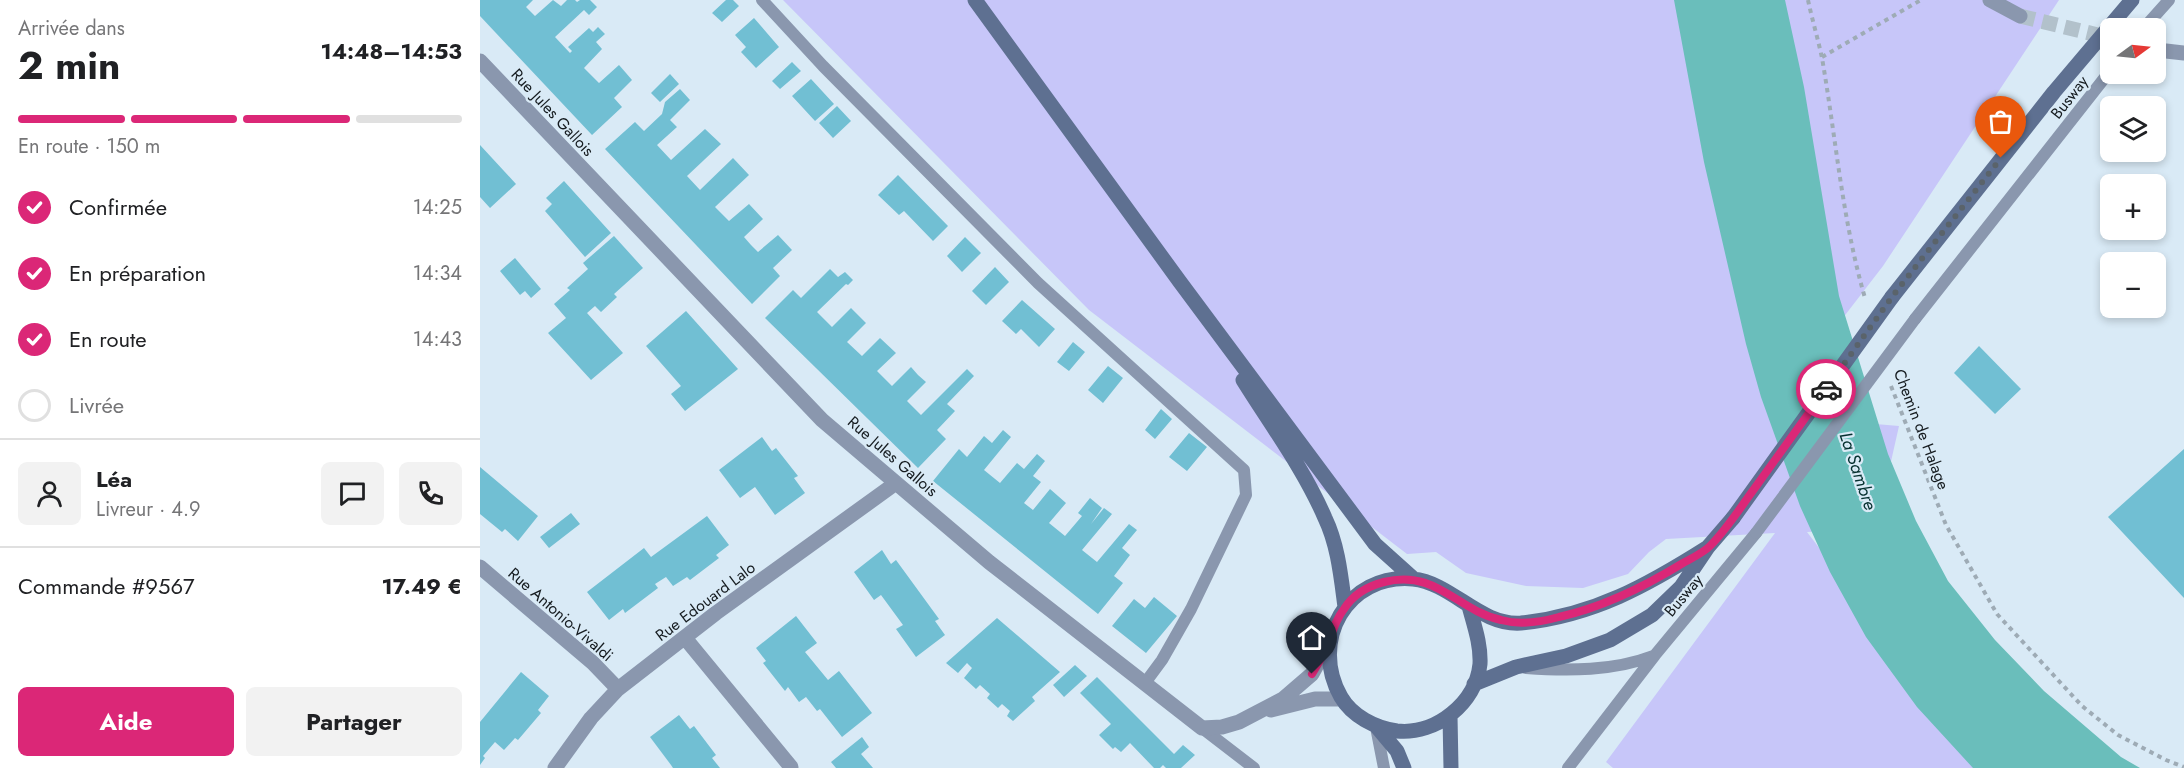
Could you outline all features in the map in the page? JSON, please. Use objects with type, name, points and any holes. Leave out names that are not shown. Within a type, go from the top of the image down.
[{"type":"main road","points":[[975,0],[1180,282],[1375,544],[1414,579]]},
{"type":"main road","points":[[1474,684],[1516,667],[1566,656],[1610,640],[1652,615],[1681,586],[1708,547],[1733,518],[1892,297],[2054,92],[2132,0]]},
{"type":"main road","points":[[1180,282],[1300,470],[1326,519],[1338,561],[1345,607]]},
{"type":"main road","points":[[1468,606],[1479,645],[1480,665],[1474,684],[1464,702],[1450,716],[1434,726],[1416,731],[1397,731],[1376,726],[1357,715],[1342,699],[1333,682],[1328,663],[1329,643],[1334,624],[1345,607],[1358,594],[1376,584],[1395,579],[1414,579],[1433,585],[1468,606],[1499,620],[1518,623],[1558,618],[1608,603],[1643,586],[1708,547]]},
{"type":"main road","points":[[1450,716],[1451,768]]},
{"type":"main road","points":[[1376,726],[1397,752],[1404,768]]},
{"type":"street","points":[[1990,0],[2020,16]]},
{"type":"street","points":[[2166,51],[2184,53]]},
{"type":"street","name":"Rue Jules Gallois","points":[[480,61],[822,420],[989,562],[1202,728]]},
{"type":"street","name":"Rue Edouard Lalo","points":[[555,768],[591,718],[618,689],[716,613],[896,483]]},
{"type":"street","name":"Rue Antonio-Vivaldi","points":[[480,567],[593,663],[618,689]]},
{"type":"street","points":[[685,638],[791,767]]},
{"type":"street","points":[[1202,728],[1222,727],[1239,722],[1283,699],[1312,674],[1329,643]]},
{"type":"street","points":[[1263,711],[1315,699],[1342,699]]},
{"type":"lane","points":[[762,0],[823,66],[1038,283],[1224,450],[1244,471],[1246,495],[1191,609],[1162,660],[1145,683]]},
{"type":"lane","points":[[2153,18],[2169,0]]},
{"type":"lane","name":"Busway","points":[[1568,768],[1655,656],[1756,533],[1915,320],[2100,84]]},
{"type":"lane","points":[[1516,667],[1548,670],[1601,668],[1635,663],[1655,656]]},
{"type":"lane","points":[[1376,726],[1384,768]]},
{"type":"lane","points":[[1202,728],[1254,768]]},
{"type":"path","points":[[1808,0],[1822,57],[1854,259],[1867,303]]},
{"type":"path","points":[[1822,57],[1921,0]]},
{"type":"path","name":"Chemin de Halage","points":[[1890,380],[1946,525],[1997,614],[2082,706],[2118,735],[2184,767]]},
{"type":"shaded area","points":[[783,0],[2059,0],[1883,266],[1768,415],[1899,426],[1876,528],[1807,532],[1974,751],[2003,768],[1613,768],[1606,762],[1775,533],[1666,539],[1649,552],[1628,574],[1583,588],[1526,586],[1466,573],[1436,552],[1407,554],[1089,310]]},
{"type":"water","name":"La Sambre","points":[[1674,0],[1785,0],[1804,87],[1839,296],[1888,454],[1916,521],[1948,581],[1995,640],[2044,691],[2121,757],[2140,768],[1973,768],[1917,707],[1866,637],[1830,572],[1800,506],[1761,397],[1746,344],[1704,162]]},
{"type":"building","points":[[480,0],[533,0],[526,7],[535,16],[553,0],[561,6],[567,0],[577,2],[590,0],[597,7],[589,15],[584,10],[555,37],[570,53],[572,51],[568,47],[589,28],[593,32],[598,27],[605,34],[596,42],[602,49],[584,68],[599,83],[619,65],[632,80],[614,98],[622,107],[592,135],[480,16]]},
{"type":"building","points":[[726,0],[733,0],[739,6],[722,22],[712,13]]},
{"type":"building","points":[[754,18],[779,47],[756,68],[741,52],[746,47],[735,35]]},
{"type":"building","points":[[792,62],[801,71],[780,89],[772,81]]},
{"type":"building","points":[[670,74],[679,84],[660,102],[651,93]]},
{"type":"building","points":[[811,79],[834,104],[815,121],[792,96]]},
{"type":"building","points":[[680,89],[690,100],[670,120],[677,127],[657,145],[671,160],[705,129],[721,144],[687,176],[700,190],[733,158],[749,175],[715,207],[729,221],[749,204],[763,219],[744,237],[751,245],[758,252],[778,235],[792,250],[773,268],[780,276],[752,304],[605,149],[635,122],[644,131],[662,114],[665,102]]},
{"type":"building","points":[[837,106],[851,121],[833,138],[819,123]]},
{"type":"building","points":[[480,145],[516,184],[490,208],[480,197]]},
{"type":"building","points":[[898,175],[948,226],[933,241],[904,211],[899,215],[878,195]]},
{"type":"building","points":[[564,181],[611,233],[585,257],[545,211],[552,204],[546,198]]},
{"type":"building","points":[[614,236],[643,268],[614,294],[617,297],[601,312],[595,306],[587,313],[623,353],[591,380],[548,333],[566,318],[554,304],[570,290],[567,288],[588,269],[583,263]]},
{"type":"building","points":[[965,237],[981,253],[962,272],[947,256]]},
{"type":"building","points":[[515,258],[541,289],[531,298],[525,291],[520,295],[500,271]]},
{"type":"building","points":[[995,267],[1009,282],[986,305],[972,291]]},
{"type":"building","points":[[830,269],[838,277],[845,272],[853,280],[817,312],[832,327],[851,308],[866,323],[847,342],[862,356],[880,338],[896,353],[877,371],[892,386],[911,367],[926,382],[907,401],[921,415],[967,369],[974,376],[947,404],[955,411],[937,430],[946,439],[918,468],[765,318],[793,290],[801,298]]},
{"type":"building","points":[[1022,300],[1055,329],[1039,347],[1021,329],[1016,334],[1002,321]]},
{"type":"building","points":[[686,311],[738,369],[685,411],[671,394],[681,386],[646,346]]},
{"type":"building","points":[[1073,342],[1085,352],[1069,371],[1057,362]]},
{"type":"building","points":[[1979,346],[2021,389],[1995,414],[1954,373]]},
{"type":"building","points":[[1108,366],[1123,378],[1103,403],[1088,390]]},
{"type":"building","points":[[1161,409],[1172,419],[1155,439],[1145,430]]},
{"type":"building","points":[[1003,430],[1011,437],[984,470],[1000,483],[1017,463],[1024,469],[1037,454],[1045,461],[1033,476],[1041,482],[1024,503],[1033,510],[1050,489],[1066,503],[1049,523],[1065,536],[1082,516],[1078,513],[1090,498],[1102,508],[1091,524],[1104,508],[1112,514],[1082,550],[1097,562],[1129,524],[1137,530],[1122,548],[1130,555],[1114,576],[1123,583],[1098,614],[933,481],[959,449],[967,457],[984,436],[992,443]]},
{"type":"building","points":[[1189,433],[1207,447],[1187,471],[1169,457]]},
{"type":"building","points":[[762,437],[772,451],[776,448],[798,476],[794,478],[805,493],[775,515],[755,487],[740,498],[719,470]]},
{"type":"building","points":[[2184,449],[2184,598],[2108,517]]},
{"type":"building","points":[[480,467],[538,516],[518,541],[505,529],[502,532],[480,514]]},
{"type":"building","points":[[571,513],[580,524],[549,548],[540,537]]},
{"type":"building","points":[[707,516],[729,545],[716,555],[719,558],[690,580],[687,577],[673,586],[666,577],[655,584],[658,588],[625,613],[623,609],[609,620],[587,592],[644,548],[651,557]]},
{"type":"building","points":[[882,550],[891,564],[896,560],[939,619],[935,621],[945,635],[916,657],[896,629],[903,625],[881,595],[874,600],[854,572]]},
{"type":"building","points":[[1154,597],[1177,616],[1146,653],[1112,626],[1134,599],[1145,608]]},
{"type":"building","points":[[796,616],[817,643],[805,652],[828,680],[839,671],[872,713],[842,737],[820,709],[817,711],[806,697],[799,702],[788,687],[785,691],[763,663],[766,661],[756,648]]},
{"type":"building","points":[[997,618],[1060,672],[1032,697],[1035,701],[1013,721],[1007,716],[1010,711],[1002,704],[998,708],[987,698],[990,694],[980,685],[976,689],[964,678],[972,668],[967,663],[958,673],[946,663]]},
{"type":"building","points":[[1075,665],[1087,676],[1064,697],[1053,685]]},
{"type":"building","points":[[521,672],[549,696],[538,710],[541,713],[518,740],[515,738],[504,750],[495,742],[483,756],[485,758],[480,765],[480,722]]},
{"type":"building","points":[[1097,677],[1174,754],[1183,745],[1195,755],[1181,768],[1166,768],[1163,765],[1160,768],[1154,768],[1130,743],[1121,752],[1115,747],[1113,749],[1099,735],[1111,724],[1080,693]]},
{"type":"building","points":[[679,715],[690,729],[694,726],[716,755],[712,758],[720,768],[673,768],[650,737]]},
{"type":"building","points":[[862,737],[869,747],[861,754],[873,768],[836,768],[831,762]]},
{"type":"tunnel","points":[[2020,16],[2100,36]]},
{"type":"way so far","points":[[1826,389],[1892,297],[2001,158]]},
{"type":"route","points":[[1312,674],[1329,643],[1334,624],[1345,607],[1358,594],[1376,584],[1395,579],[1414,579],[1433,585],[1468,606],[1499,620],[1518,623],[1558,618],[1608,603],[1652,582],[1708,547],[1733,518],[1826,389]]}]
